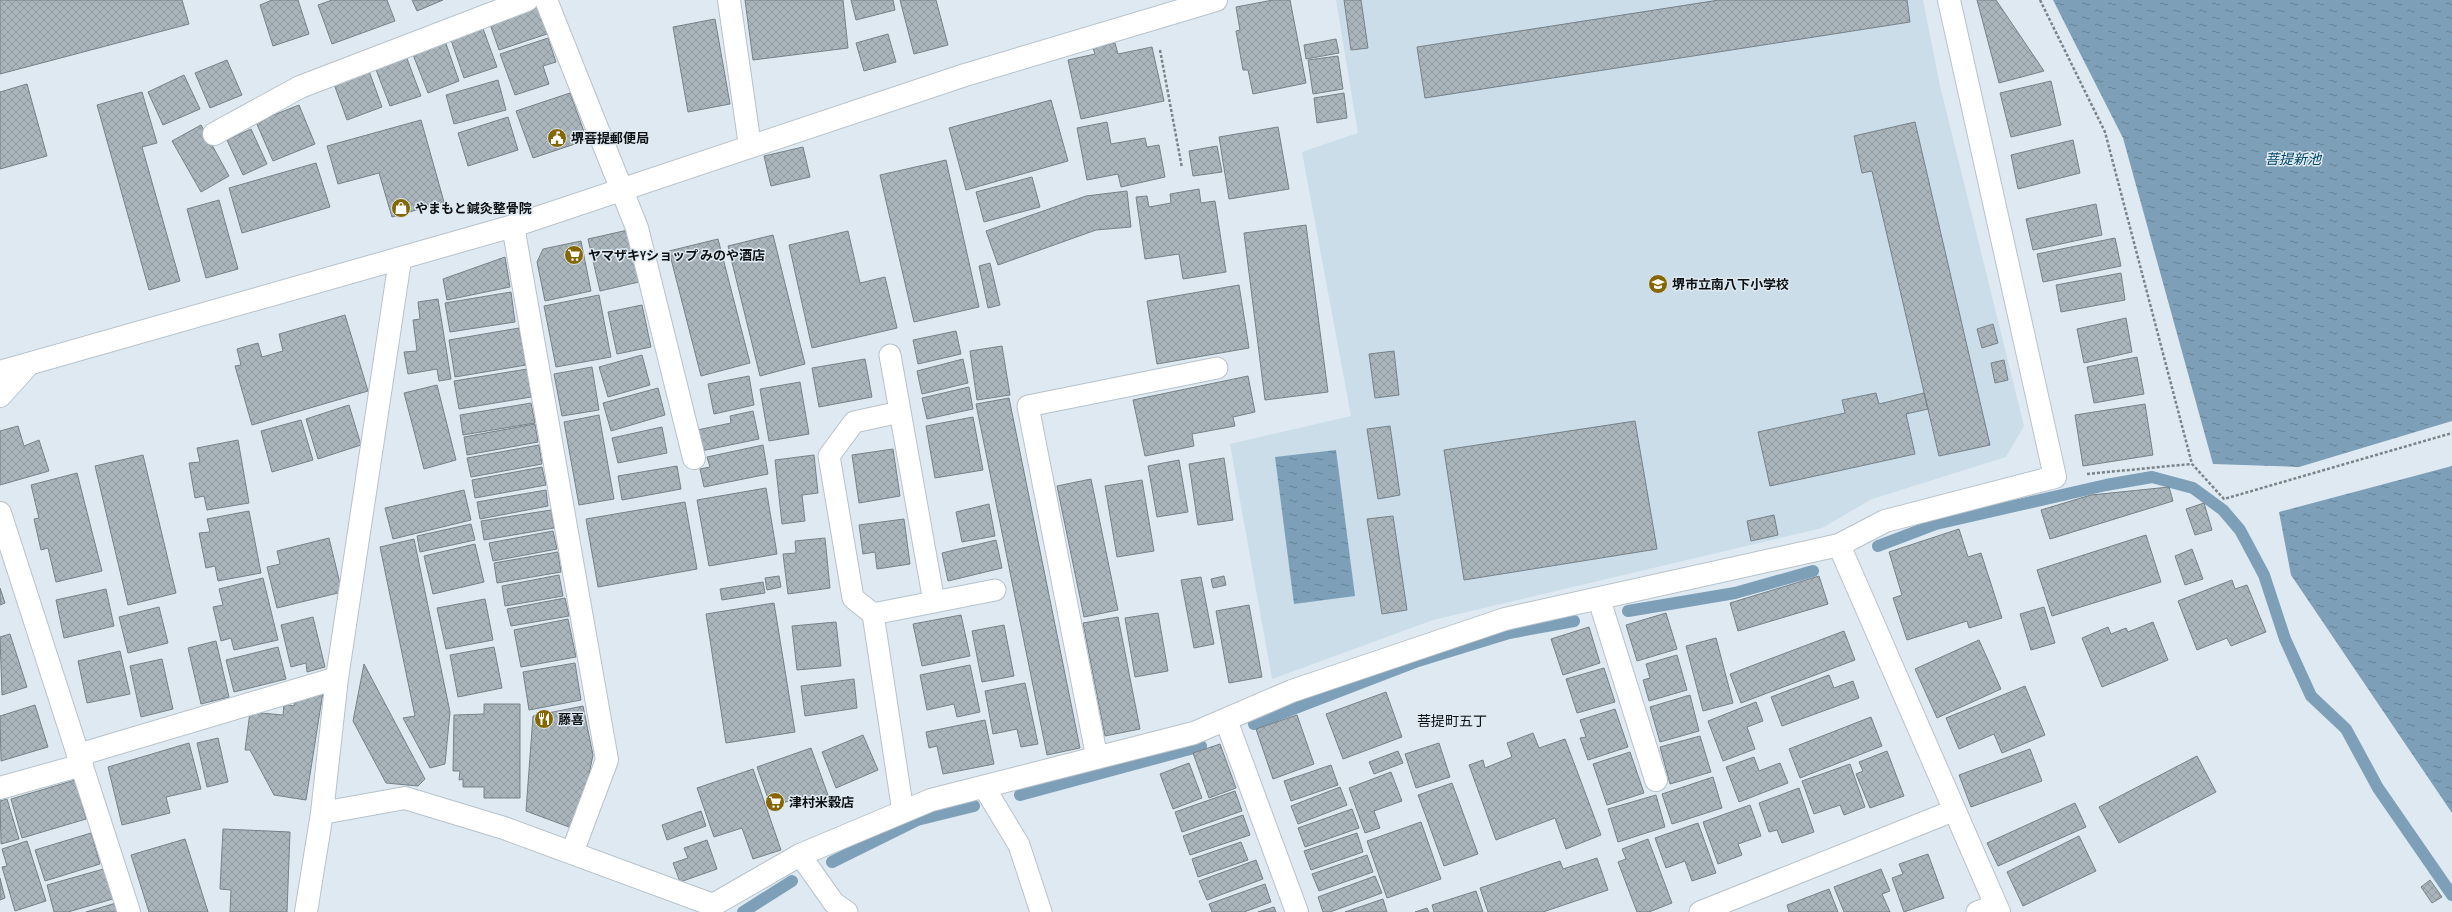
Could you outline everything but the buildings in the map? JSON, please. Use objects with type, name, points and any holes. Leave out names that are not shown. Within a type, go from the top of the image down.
[{"type":"street","points":[[214,134],[300,87],[527,0]]},
{"type":"street","points":[[546,0],[637,228],[694,458]]},
{"type":"street","points":[[729,0],[750,146]]},
{"type":"street","points":[[0,372],[400,260],[513,226],[750,146],[965,76],[1216,0]]},
{"type":"street","points":[[322,813],[406,798],[504,828],[572,853],[712,909],[800,855],[931,800],[1194,733],[1292,690],[1505,619],[1839,545],[1886,521],[2055,477],[1949,0]]},
{"type":"street","points":[[513,226],[607,760],[572,853]]},
{"type":"street","points":[[306,912],[322,813],[337,678],[400,260]]},
{"type":"street","points":[[0,396],[29,364]]},
{"type":"street","points":[[0,513],[129,912]]},
{"type":"street","points":[[1839,545],[1955,810],[1991,910]]},
{"type":"street","points":[[1599,599],[1656,780]]},
{"type":"street","points":[[0,788],[80,760],[337,678]]},
{"type":"street","points":[[1226,720],[1297,912]]},
{"type":"lane","points":[[890,355],[934,602]]},
{"type":"lane","points":[[1097,758],[1028,406],[1217,368]]},
{"type":"lane","points":[[900,412],[854,422],[829,456],[852,598],[873,614],[904,812]]},
{"type":"lane","points":[[873,614],[995,590]]},
{"type":"lane","points":[[984,787],[1019,845],[1041,912]]},
{"type":"lane","points":[[1700,912],[1955,810]]},
{"type":"lane","points":[[800,855],[834,903],[847,912]]},
{"type":"path","points":[[2040,0],[2104,132],[2192,464],[2224,499],[2452,433]]},
{"type":"path","points":[[1154,18],[1182,168]]},
{"type":"path","points":[[2055,477],[2192,464]]},
{"type":"shaded area","name":"堺市立南八下小学校","points":[[1336,0],[1923,0],[1940,86],[2024,426],[2006,457],[1872,499],[1822,528],[1433,620],[1272,679],[1230,444],[1351,416],[1302,152],[1358,133]]},
{"type":"water","name":"菩提新池","points":[[2053,0],[2452,0],[2452,421],[2299,467],[2213,464],[2123,138]]},
{"type":"water","points":[[1336,450],[1355,596],[1294,604],[1275,457]]},
{"type":"water","points":[[2452,466],[2452,813],[2291,575],[2279,512]]},
{"type":"waterway","points":[[1878,546],[1936,524],[2106,485],[2152,477],[2193,488],[2223,510],[2240,530],[2264,575],[2285,639],[2311,696],[2346,729],[2378,788],[2452,895]]},
{"type":"waterway","points":[[1628,611],[1735,593],[1813,571]]},
{"type":"waterway","points":[[1254,724],[1418,661],[1509,633],[1574,621]]},
{"type":"waterway","points":[[1020,795],[1201,746]]},
{"type":"waterway","points":[[832,862],[917,820],[974,806]]},
{"type":"waterway","points":[[743,912],[792,881]]},
{"type":"place","name":"堺菩提郵便局","points":[[557,138]]},
{"type":"place","name":"やまもと鍼灸整骨院","points":[[401,208]]},
{"type":"place","name":"ヤマザキYショップ みのや酒店","points":[[574,255]]},
{"type":"place","name":"堺市立南八下小学校","points":[[1658,284]]},
{"type":"place","name":"藤喜","points":[[544,719]]},
{"type":"place","name":"津村米穀店","points":[[775,802]]},
{"type":"district","name":"菩提町五丁","points":[[1452,721]]}]
